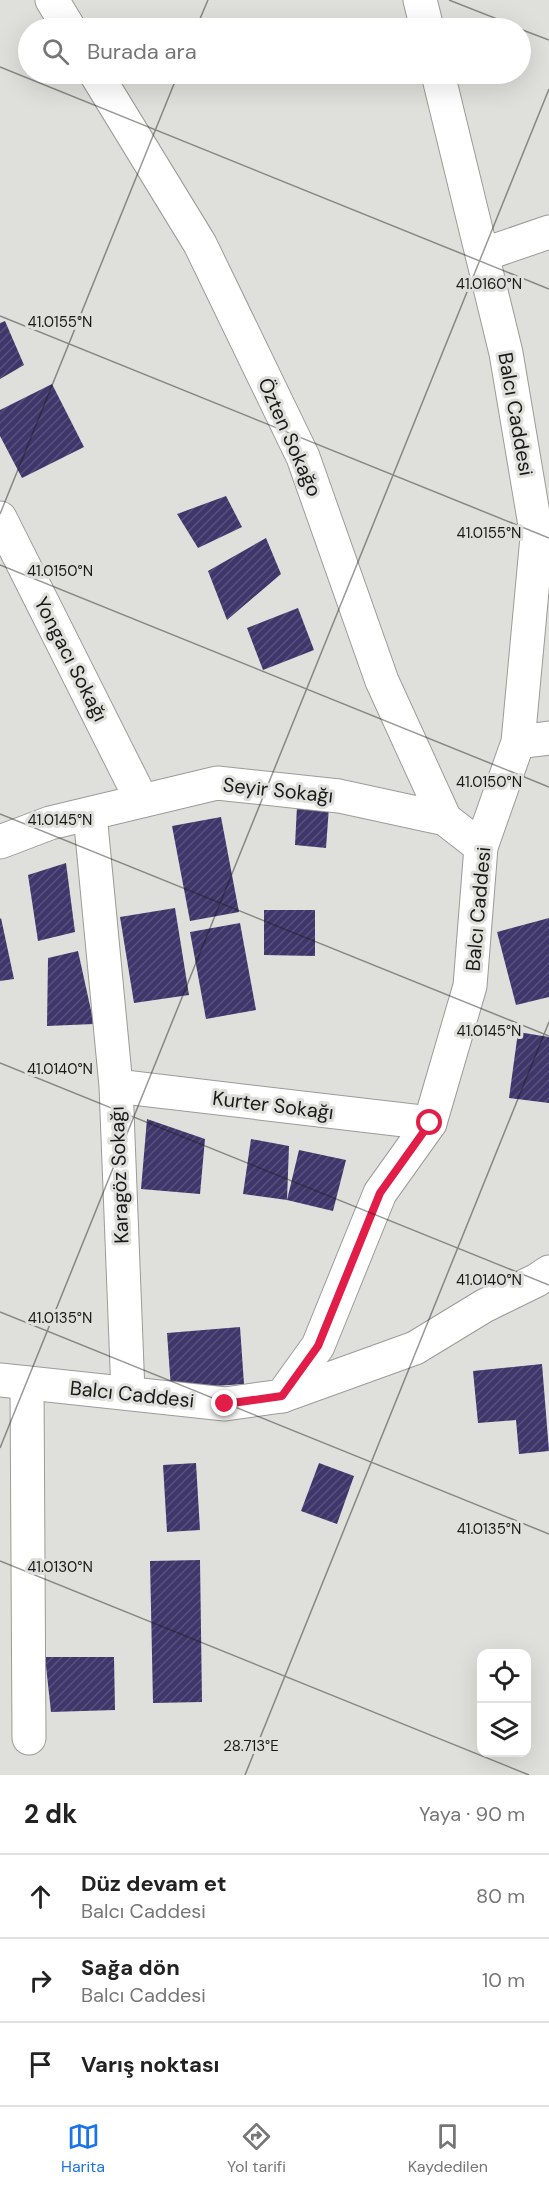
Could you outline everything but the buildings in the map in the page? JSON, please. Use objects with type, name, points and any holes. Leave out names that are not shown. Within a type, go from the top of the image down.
[{"type":"street","points":[[52,0],[63,18]]},
{"type":"street","points":[[420,0],[424,18]]},
{"type":"street","name":"Özten Sokağo","points":[[102,84],[200,244],[303,457],[382,681],[445,819]]},
{"type":"street","name":"Balcı Caddesi","points":[[13,1382],[225,1404],[282,1396],[318,1346],[380,1193],[430,1123],[470,986],[481,847],[534,740],[537,537],[506,353],[440,84]]},
{"type":"street","points":[[482,255],[549,232]]},
{"type":"street","name":"Yongacı Sokağı","points":[[0,518],[142,801]]},
{"type":"street","name":"Seyir Sokağı","points":[[0,842],[50,823],[217,783],[339,796],[445,819],[481,847]]},
{"type":"street","name":"Karagöz Sokağı","points":[[90,814],[116,1086],[128,1393]]},
{"type":"street","name":"Kurter Sokağı","points":[[116,1086],[430,1123]]},
{"type":"street","points":[[282,1396],[415,1348],[484,1306],[549,1272]]},
{"type":"street","points":[[13,1382],[29,1738]]},
{"type":"route","points":[[225,1404],[282,1396],[318,1346],[380,1193],[430,1123]]}]
